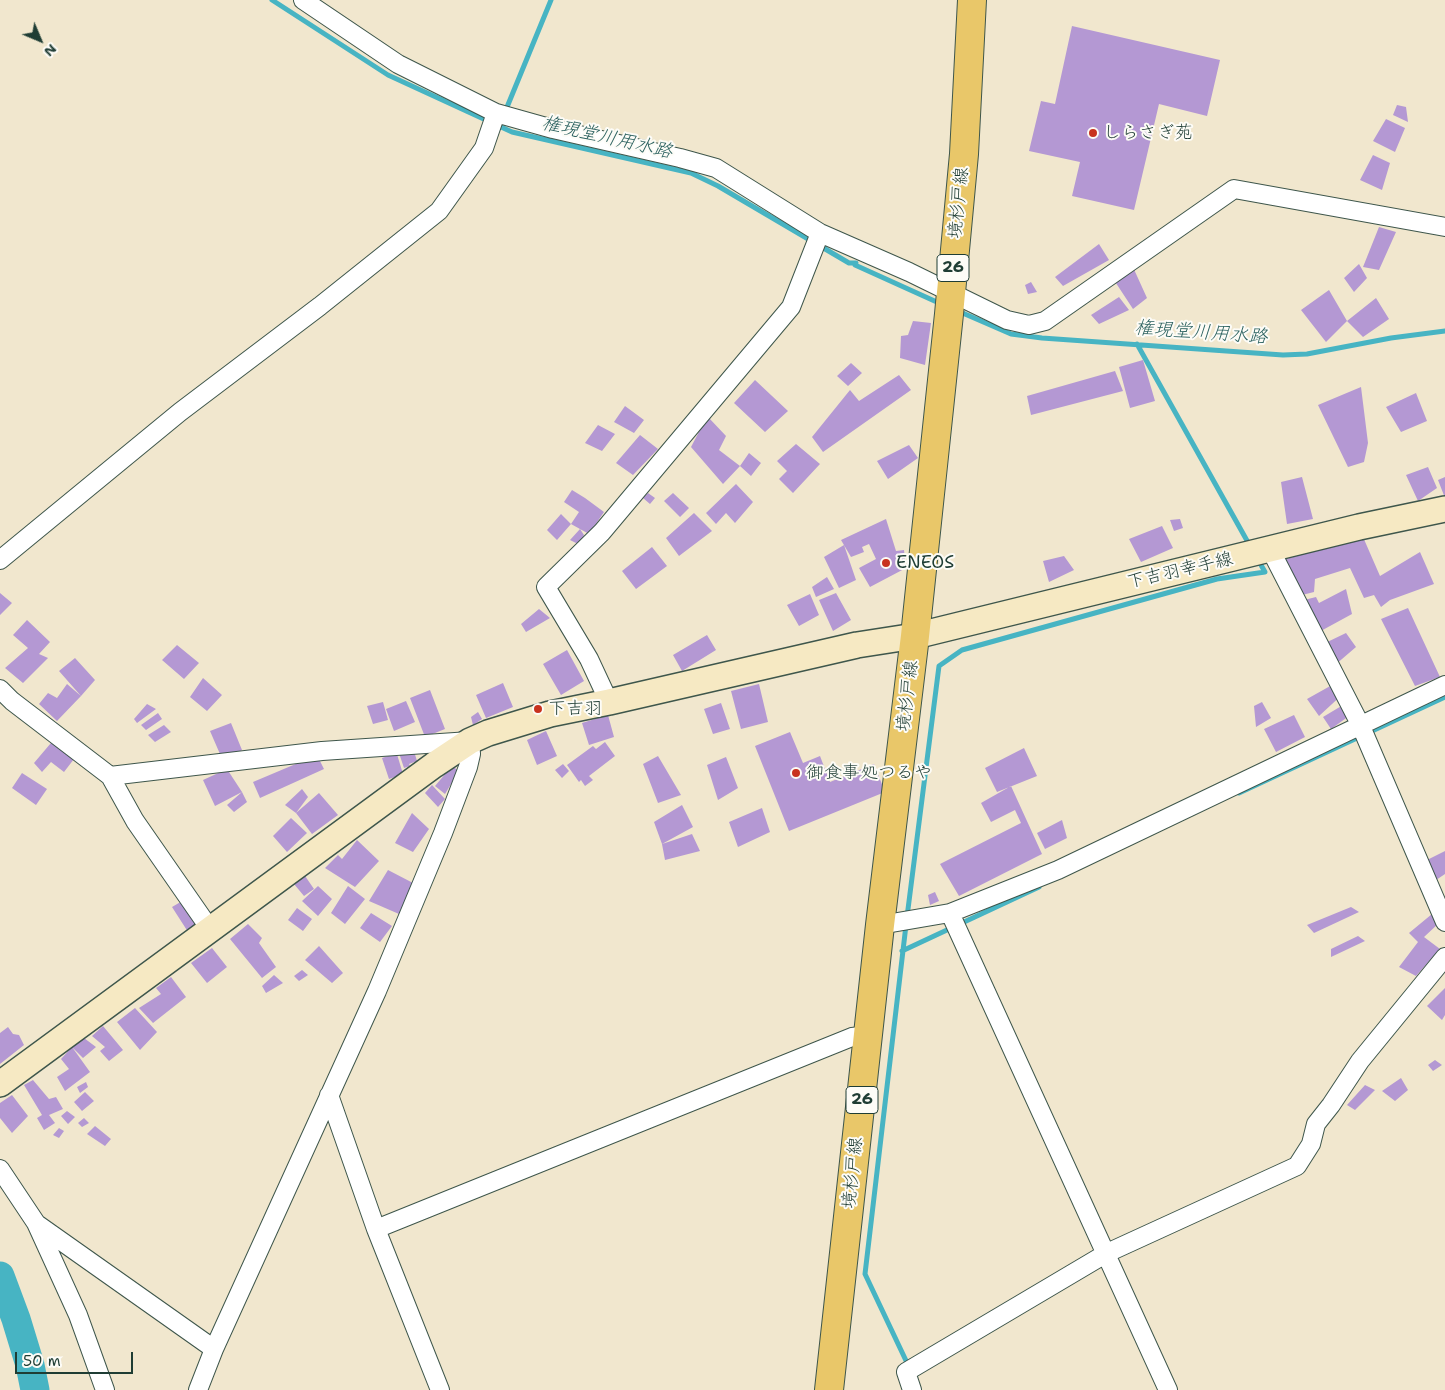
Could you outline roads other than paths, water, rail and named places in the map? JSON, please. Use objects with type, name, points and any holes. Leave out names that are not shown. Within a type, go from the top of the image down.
[{"type":"main road","name":"境杉戸線","points":[[829,1390],[880,925],[915,636],[964,154],[972,0]]},
{"type":"street","points":[[303,0],[398,64],[496,113],[553,130],[680,158],[716,168],[820,233],[909,272],[1007,320],[1029,325],[1045,321],[1234,189],[1445,227]]},
{"type":"street","points":[[0,560],[180,412],[320,306],[438,211],[484,148],[496,113]]},
{"type":"street","points":[[609,702],[589,658],[546,587],[602,532],[791,307],[820,233]]},
{"type":"street","name":"下吉羽幸手線","points":[[0,1084],[434,765],[470,741],[506,727],[550,714],[857,645],[915,636],[1014,613],[1146,578],[1270,550],[1359,527],[1445,509]]},
{"type":"street","points":[[1270,550],[1360,724],[1445,922]]},
{"type":"street","points":[[880,925],[950,913],[1058,870],[1445,685]]},
{"type":"street","points":[[0,689],[12,701],[110,776],[135,821],[210,929]]},
{"type":"street","points":[[110,776],[322,751],[470,741],[472,754],[443,833],[377,991],[214,1349],[198,1390]]},
{"type":"street","points":[[950,913],[1168,1390]]},
{"type":"street","points":[[912,1390],[906,1372],[1107,1253],[1296,1166],[1311,1144],[1316,1124],[1360,1061],[1445,957]]},
{"type":"street","points":[[376,1228],[852,1037],[869,1035]]},
{"type":"street","points":[[329,1095],[376,1228],[440,1390]]},
{"type":"street","points":[[0,1169],[36,1223],[78,1315],[105,1390]]},
{"type":"street","points":[[36,1223],[214,1349]]},
{"type":"waterway","name":"権現堂川用水路","points":[[272,0],[388,75],[512,132],[691,173],[718,186],[849,263],[856,263],[855,265],[939,303]]},
{"type":"waterway","points":[[505,112],[551,0]]},
{"type":"waterway","name":"権現堂川用水路","points":[[958,311],[1011,334],[1042,338],[1283,355],[1307,354],[1391,338],[1445,331]]},
{"type":"waterway","points":[[1137,344],[1250,546]]},
{"type":"waterway","points":[[907,917],[939,666],[962,650],[1217,579],[1265,572],[1257,558]]},
{"type":"waterway","points":[[1239,793],[1445,697]]},
{"type":"waterway","points":[[902,951],[1039,887]]},
{"type":"waterway","points":[[906,925],[865,1274],[909,1367]]},
{"type":"waterway","points":[[0,1276],[16,1319],[30,1365],[35,1390]]},
{"type":"place","name":"しらさぎ苑","points":[[1093,133]]},
{"type":"place","name":"ENEOS","points":[[886,563]]},
{"type":"place","name":"下吉羽","points":[[538,709]]},
{"type":"place","name":"御食事処つるや","points":[[796,773]]}]
